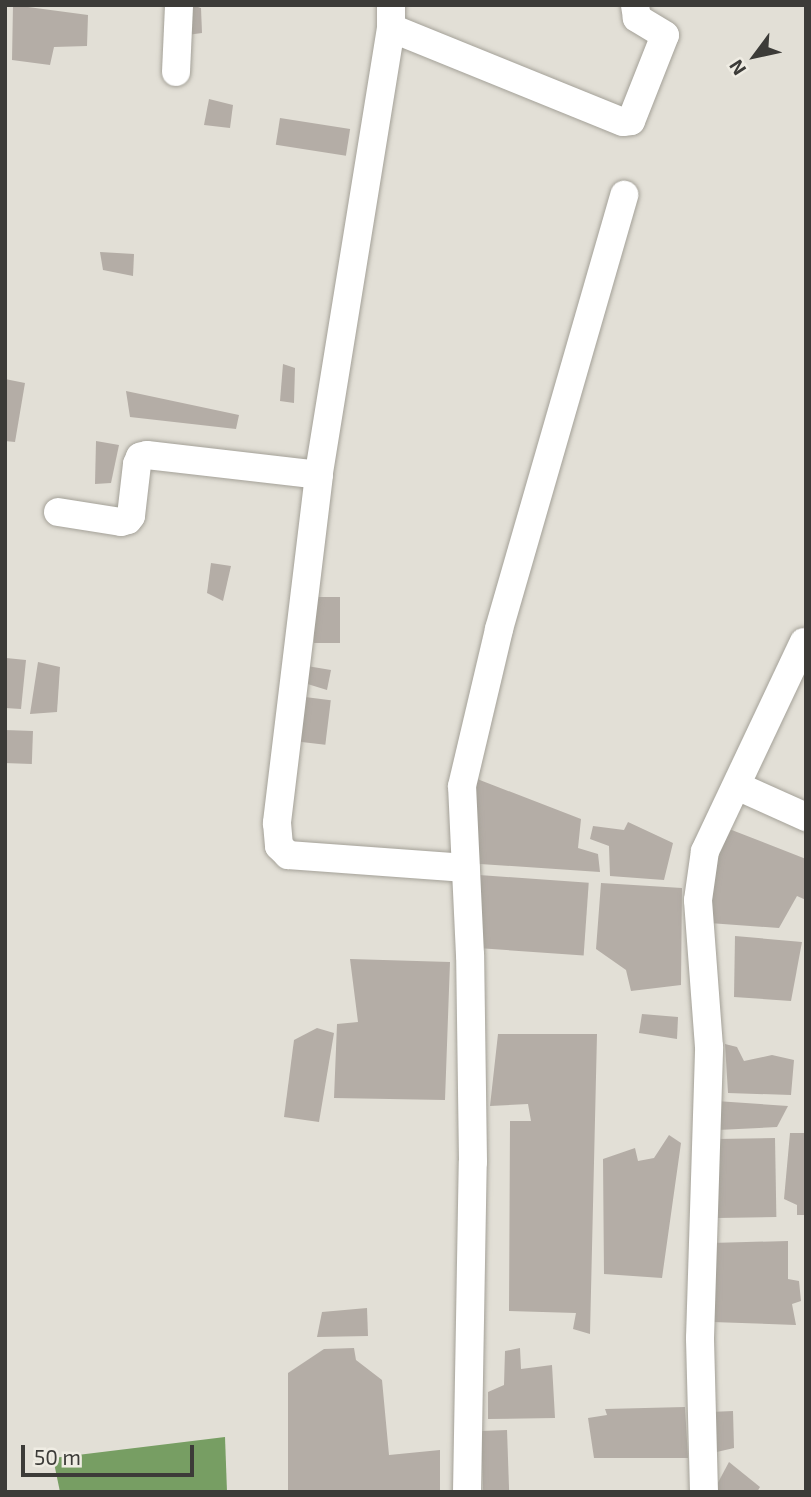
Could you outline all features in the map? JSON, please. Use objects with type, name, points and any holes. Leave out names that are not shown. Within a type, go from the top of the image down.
[{"type":"street","points":[[176,72],[179,5]]},
{"type":"street","points":[[466,868],[288,855],[279,846],[277,823],[288,709],[319,475],[391,17],[623,122],[631,121],[666,35],[637,18],[635,5]]},
{"type":"street","points":[[467,1492],[473,1162],[462,786],[499,629],[624,195]]},
{"type":"street","points":[[58,512],[121,522],[128,520],[131,516],[137,464],[140,457],[147,455],[319,475]]},
{"type":"street","points":[[704,1492],[701,1338],[709,1047],[698,900],[705,851],[804,642]]},
{"type":"street","points":[[737,786],[806,817]]},
{"type":"shaded area","points":[[225,1437],[227,1492],[60,1492],[53,1458]]},
{"type":"building","points":[[13,5],[88,15],[87,46],[54,47],[50,65],[12,60]]},
{"type":"building","points":[[192,5],[201,8],[202,33],[187,35]]},
{"type":"building","points":[[209,99],[233,105],[230,128],[204,125]]},
{"type":"building","points":[[280,118],[350,129],[346,156],[276,145]]},
{"type":"building","points":[[100,252],[134,254],[133,276],[103,270]]},
{"type":"building","points":[[283,364],[295,368],[294,403],[280,401]]},
{"type":"building","points":[[5,379],[25,383],[15,442],[5,441]]},
{"type":"building","points":[[126,391],[239,415],[236,429],[130,417]]},
{"type":"building","points":[[96,441],[119,445],[111,483],[95,484]]},
{"type":"building","points":[[211,563],[231,566],[223,601],[207,593]]},
{"type":"building","points":[[314,597],[340,597],[340,643],[314,643]]},
{"type":"building","points":[[6,658],[26,660],[21,709],[5,708]]},
{"type":"building","points":[[38,662],[60,667],[57,712],[30,714]]},
{"type":"building","points":[[307,666],[331,670],[327,690],[301,682]]},
{"type":"building","points":[[305,697],[331,700],[325,745],[300,742]]},
{"type":"building","points":[[5,730],[33,731],[32,764],[5,763]]},
{"type":"building","points":[[472,777],[581,819],[578,848],[598,854],[600,872],[480,864]]},
{"type":"building","points":[[628,822],[673,843],[664,880],[610,876],[609,846],[590,839],[593,826],[624,830]]},
{"type":"building","points":[[724,827],[806,859],[806,900],[797,896],[779,928],[709,923],[710,856]]},
{"type":"building","points":[[479,875],[589,883],[584,955],[474,948]]},
{"type":"building","points":[[601,883],[682,888],[681,985],[631,991],[626,970],[596,949]]},
{"type":"building","points":[[735,936],[802,942],[791,1001],[734,997]]},
{"type":"building","points":[[350,959],[450,962],[445,1100],[334,1098],[337,1024],[358,1022]]},
{"type":"building","points":[[642,1014],[678,1017],[677,1039],[639,1033]]},
{"type":"building","points":[[317,1028],[334,1033],[319,1122],[284,1117],[294,1040]]},
{"type":"building","points":[[498,1034],[597,1034],[590,1334],[573,1329],[576,1313],[509,1311],[510,1121],[531,1121],[528,1104],[490,1106]]},
{"type":"building","points":[[725,1044],[737,1047],[744,1061],[772,1055],[794,1060],[791,1095],[728,1093]]},
{"type":"building","points":[[716,1101],[788,1106],[777,1127],[718,1130]]},
{"type":"building","points":[[790,1133],[806,1133],[806,1215],[797,1215],[797,1205],[784,1199]]},
{"type":"building","points":[[669,1135],[681,1143],[662,1278],[604,1274],[603,1159],[635,1148],[638,1161],[654,1158]]},
{"type":"building","points":[[775,1138],[776,1217],[717,1218],[716,1139]]},
{"type":"building","points":[[788,1241],[788,1279],[799,1281],[801,1301],[792,1304],[796,1325],[712,1322],[711,1243]]},
{"type":"building","points":[[367,1308],[368,1336],[317,1337],[322,1312]]},
{"type":"building","points":[[354,1348],[356,1360],[382,1380],[389,1455],[440,1450],[440,1492],[288,1492],[288,1373],[324,1349]]},
{"type":"building","points":[[520,1348],[521,1369],[552,1365],[555,1418],[488,1419],[488,1392],[504,1385],[505,1351]]},
{"type":"building","points":[[685,1407],[688,1458],[594,1458],[588,1418],[607,1415],[605,1409]]},
{"type":"building","points":[[733,1411],[734,1448],[708,1454],[710,1412]]},
{"type":"building","points":[[507,1430],[509,1492],[483,1492],[481,1431]]},
{"type":"building","points":[[729,1462],[760,1487],[757,1492],[714,1490]]}]
